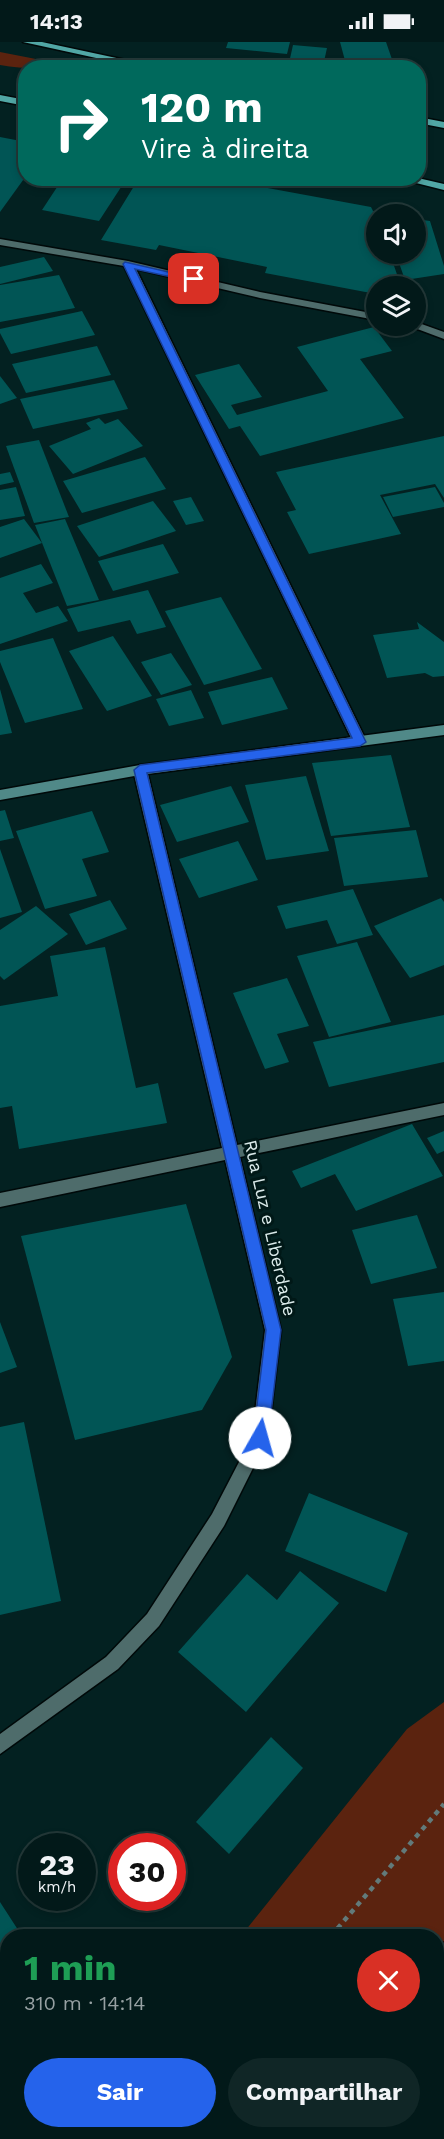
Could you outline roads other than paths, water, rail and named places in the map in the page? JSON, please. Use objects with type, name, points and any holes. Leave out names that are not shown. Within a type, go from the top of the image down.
[{"type":"main road","points":[[28,42],[119,60]]},
{"type":"main road","points":[[0,98],[18,101]]},
{"type":"main road","points":[[426,122],[444,125]]},
{"type":"main road","points":[[426,183],[444,187]]},
{"type":"street","points":[[0,242],[128,264],[260,295],[366,315]]},
{"type":"street","points":[[128,264],[360,742]]},
{"type":"street","points":[[426,329],[444,336]]},
{"type":"street","points":[[0,795],[140,770],[444,730]]},
{"type":"street","name":"Rua Luz e Liberdade","points":[[0,1746],[112,1663],[153,1620],[218,1520],[260,1438],[273,1330],[140,770]]},
{"type":"street","points":[[0,1200],[444,1109]]}]
